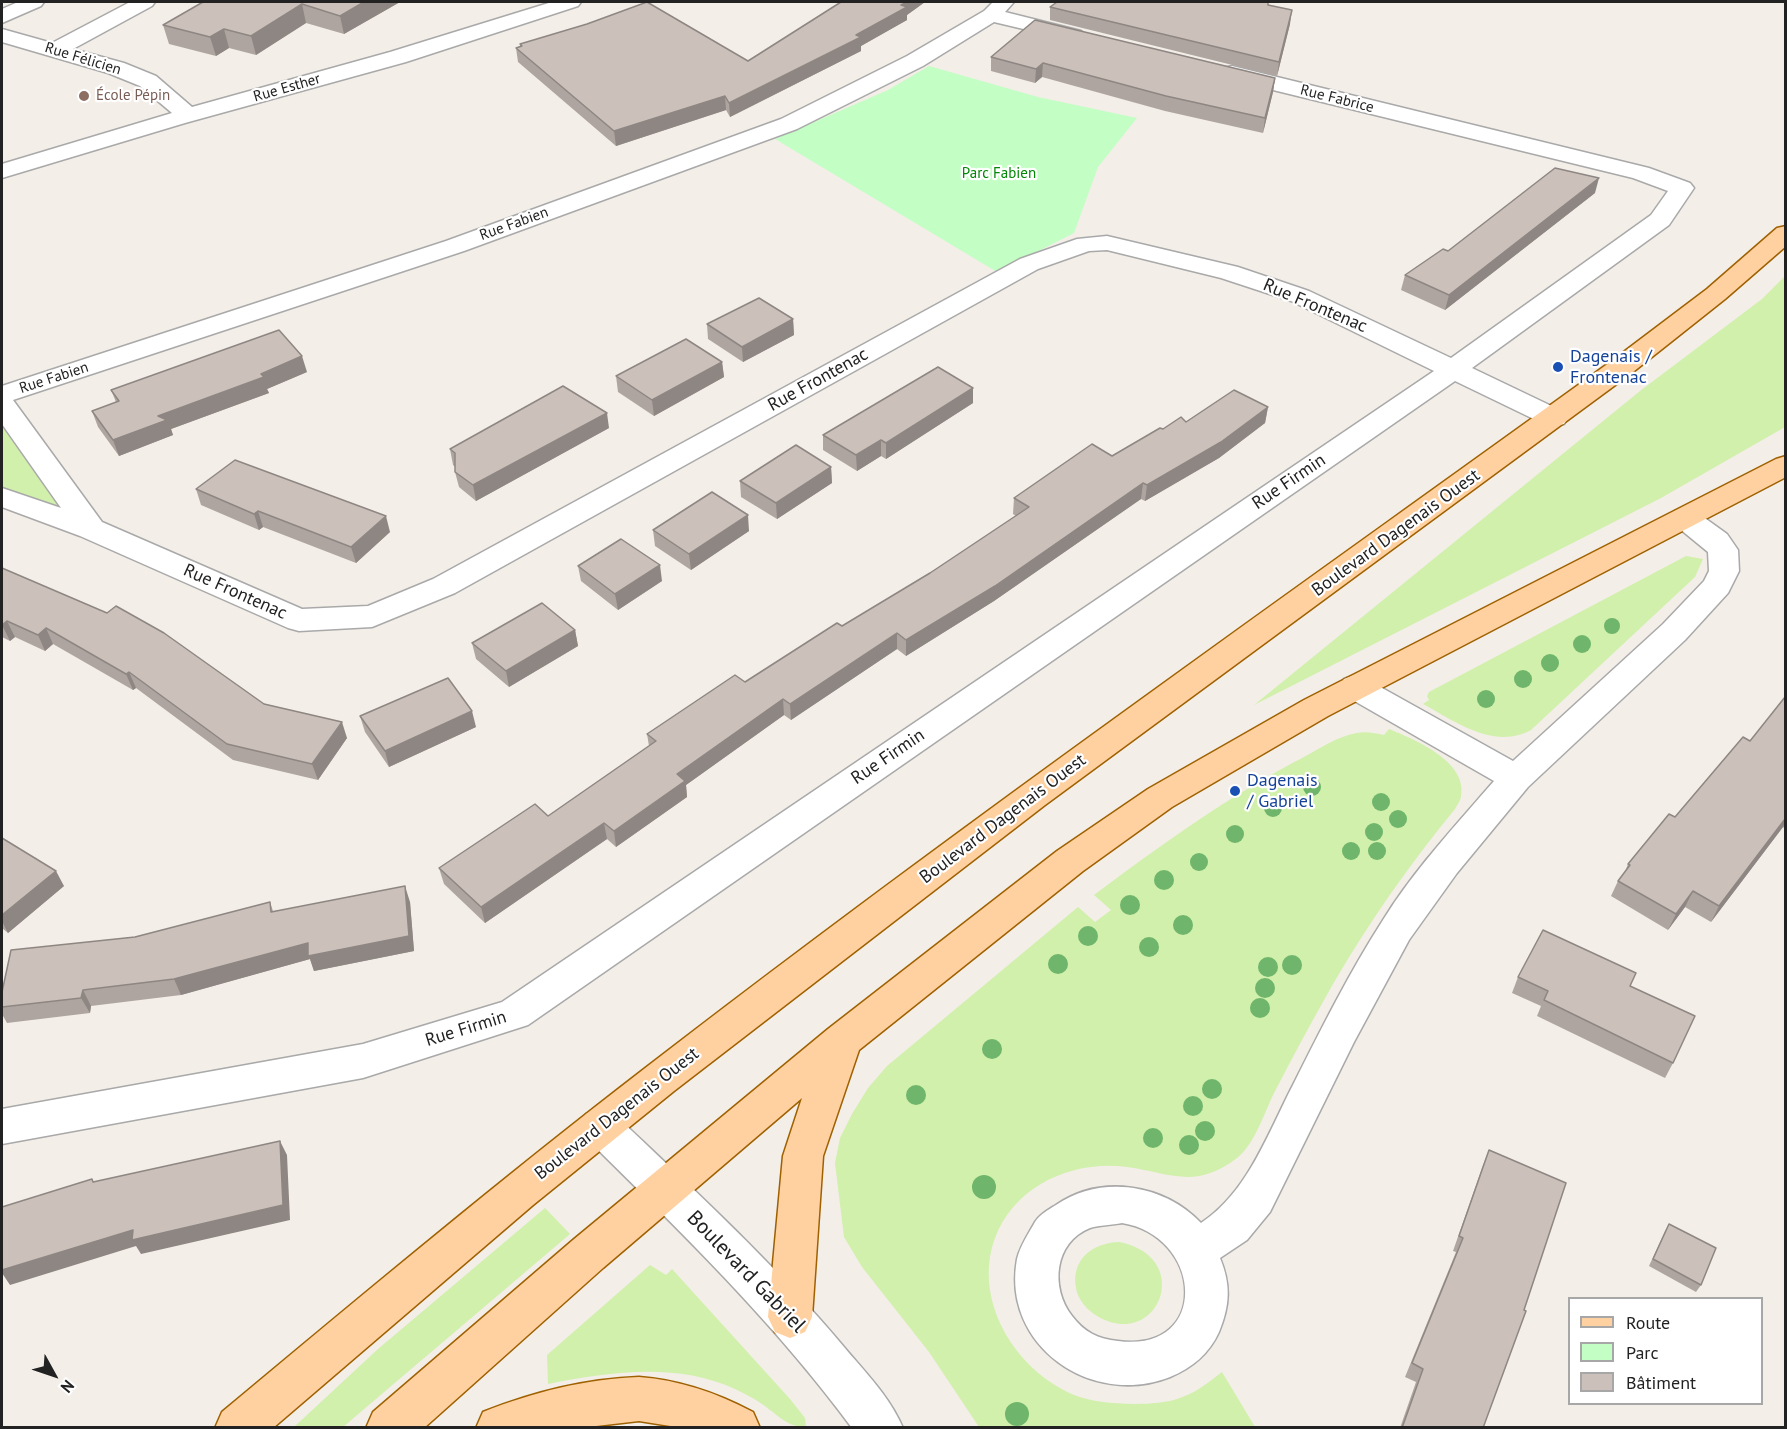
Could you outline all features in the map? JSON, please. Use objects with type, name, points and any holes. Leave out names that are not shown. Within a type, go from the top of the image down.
[{"type":"main road","name":"Boulevard Dagenais Ouest","points":[[238,1428],[518,1192],[600,1126],[1015,809],[1554,418],[1716,294],[1785,233]]},
{"type":"main road","points":[[389,1428],[665,1189],[842,1041],[1062,867],[1160,798],[1246,746],[1355,687],[1785,465]]},
{"type":"main road","points":[[790,1317],[801,1204],[799,1179],[803,1156],[842,1041]]},
{"type":"main road","points":[[499,1428],[567,1407],[612,1400],[684,1405],[737,1428]]},
{"type":"street","points":[[2,16],[34,2]]},
{"type":"street","points":[[54,50],[145,2]]},
{"type":"street","name":"Rue Esther","points":[[2,171],[188,115],[398,57],[571,2]]},
{"type":"street","points":[[998,8],[1095,40]]},
{"type":"street","name":"Rue Fabien","points":[[2,395],[455,246],[789,124],[915,61],[998,8]]},
{"type":"street","name":"Rue Félicien","points":[[2,35],[116,68],[148,81],[188,115]]},
{"type":"street","name":"Rue Fabrice","points":[[1211,68],[1641,172],[1682,188]]},
{"type":"street","name":"Rue Firmin","points":[[2,1127],[363,1061],[514,1014],[1454,369],[1660,220],[1682,188]]},
{"type":"street","name":"Rue Frontenac","points":[[2,497],[92,529],[299,620],[372,616],[444,586],[1029,264],[1086,244],[1107,243],[1229,272],[1300,296],[1554,418]]},
{"type":"street","points":[[2,405],[92,529]]},
{"type":"street","points":[[1196,1250],[1232,1226],[1255,1199],[1340,1031],[1396,930],[1438,871],[1516,778],[1674,632],[1708,598],[1722,579],[1725,558],[1723,550],[1711,537],[1685,518]]},
{"type":"street","points":[[1355,687],[1516,778]]},
{"type":"street","name":"Boulevard Gabriel","points":[[600,1126],[790,1317],[857,1394],[880,1428]]},
{"type":"green space","name":"Parc Fabien","points":[[929,66],[1038,97],[1137,118],[1098,167],[1074,233],[997,272],[775,139],[888,90]]},
{"type":"green space","points":[[1785,276],[1785,427],[1661,498],[1254,705],[1640,391],[1762,299]]},
{"type":"green space","points":[[2,405],[91,529],[2,497]]},
{"type":"green space","points":[[1686,556],[1703,559],[1695,577],[1531,730],[1503,737],[1489,735],[1462,725],[1423,704],[1429,700],[1427,696],[1429,692]]},
{"type":"green space","points":[[1389,729],[1424,745],[1448,762],[1461,783],[1460,799],[1455,809],[1390,894],[1361,938],[1295,1053],[1249,1145],[1237,1158],[1208,1174],[1183,1177],[1127,1167],[1107,1166],[1067,1172],[1048,1180],[1031,1190],[1004,1219],[995,1238],[989,1262],[989,1285],[994,1308],[1004,1330],[1017,1351],[1053,1384],[1074,1395],[1097,1401],[1125,1404],[1154,1403],[1166,1402],[1189,1394],[1222,1372],[1255,1427],[979,1427],[929,1352],[862,1267],[844,1237],[835,1163],[840,1138],[852,1114],[868,1088],[887,1066],[1078,907],[1095,922],[1111,910],[1094,895],[1144,858],[1248,788],[1329,743],[1360,732],[1384,735]]},
{"type":"green space","points":[[545,1208],[570,1234],[343,1427],[294,1427],[378,1349]]},
{"type":"green space","points":[[1119,1242],[1143,1251],[1157,1265],[1162,1281],[1160,1298],[1151,1312],[1137,1322],[1119,1324],[1097,1316],[1086,1308],[1077,1292],[1075,1278],[1077,1269],[1086,1254],[1109,1243]]},
{"type":"green space","points":[[650,1265],[666,1275],[672,1269],[790,1399],[805,1418],[806,1427],[787,1422],[756,1400],[735,1389],[689,1375],[666,1372],[618,1373],[548,1384],[547,1355]]},
{"type":"building","points":[[203,2],[364,2],[340,16],[302,4],[251,36],[224,29],[210,37],[163,25]]},
{"type":"building","points":[[647,2],[748,61],[841,2],[907,2],[901,5],[907,7],[856,35],[861,37],[729,103],[725,96],[614,131],[516,48],[522,46],[520,44],[587,24]]},
{"type":"building","points":[[1057,2],[1268,2],[1268,5],[1292,10],[1279,62],[1050,7]]},
{"type":"building","points":[[1035,20],[1275,78],[1265,118],[1166,96],[1043,63],[1036,69],[991,57]]},
{"type":"building","points":[[1555,168],[1599,178],[1449,295],[1405,275],[1443,249],[1448,251]]},
{"type":"building","points":[[759,298],[793,319],[742,347],[707,324]]},
{"type":"building","points":[[279,330],[302,356],[261,374],[264,377],[158,416],[167,420],[113,440],[92,411],[119,401],[111,390]]},
{"type":"building","points":[[686,339],[722,362],[652,400],[616,376]]},
{"type":"building","points":[[938,367],[973,388],[886,443],[881,440],[856,455],[823,435]]},
{"type":"building","points":[[563,386],[607,413],[473,485],[455,472],[455,453],[450,449]]},
{"type":"building","points":[[1234,390],[1268,407],[1221,442],[1147,485],[1143,483],[995,586],[906,640],[897,633],[790,704],[783,699],[677,774],[685,781],[614,831],[604,823],[481,907],[439,868],[535,804],[548,816],[656,741],[647,734],[735,675],[745,682],[837,623],[842,626],[930,573],[1029,507],[1014,498],[1092,444],[1112,456],[1181,417],[1186,422]]},
{"type":"building","points":[[796,445],[831,467],[776,503],[740,481]]},
{"type":"building","points":[[235,460],[386,516],[351,547],[258,511],[254,514],[196,489]]},
{"type":"building","points":[[712,492],[748,515],[689,554],[653,530]]},
{"type":"building","points":[[621,539],[660,565],[615,594],[578,566]]},
{"type":"building","points":[[2,568],[107,613],[116,606],[164,633],[264,704],[342,722],[312,764],[227,744],[129,672],[126,674],[46,628],[38,635],[7,621],[2,625]]},
{"type":"building","points":[[542,603],[575,630],[506,671],[472,643]]},
{"type":"building","points":[[448,678],[472,711],[385,751],[360,716]]},
{"type":"building","points":[[1785,697],[1785,819],[1719,906],[1693,891],[1676,914],[1618,881],[1630,865],[1628,864],[1669,814],[1675,817],[1743,737],[1750,741]]},
{"type":"building","points":[[2,838],[56,871],[2,915]]},
{"type":"building","points":[[405,886],[409,936],[308,956],[308,943],[174,979],[83,990],[81,998],[2,1007],[2,992],[11,950],[135,937],[270,902],[271,912]]},
{"type":"building","points":[[1543,930],[1636,973],[1630,986],[1695,1016],[1673,1063],[1544,1000],[1548,991],[1518,977]]},
{"type":"building","points":[[280,1141],[283,1205],[132,1240],[133,1230],[2,1270],[2,1207],[92,1179],[93,1182]]},
{"type":"building","points":[[1489,1150],[1566,1183],[1524,1310],[1526,1311],[1483,1428],[1402,1428],[1423,1369],[1412,1363],[1463,1238],[1459,1236]]},
{"type":"building","points":[[1669,1224],[1716,1248],[1701,1285],[1653,1259]]},
{"type":"place","name":"École Pépin","points":[[84,96]]},
{"type":"place","name":"Dagenais / Frontenac","points":[[1558,367]]},
{"type":"place","name":"Dagenais / Gabriel","points":[[1235,791]]}]
